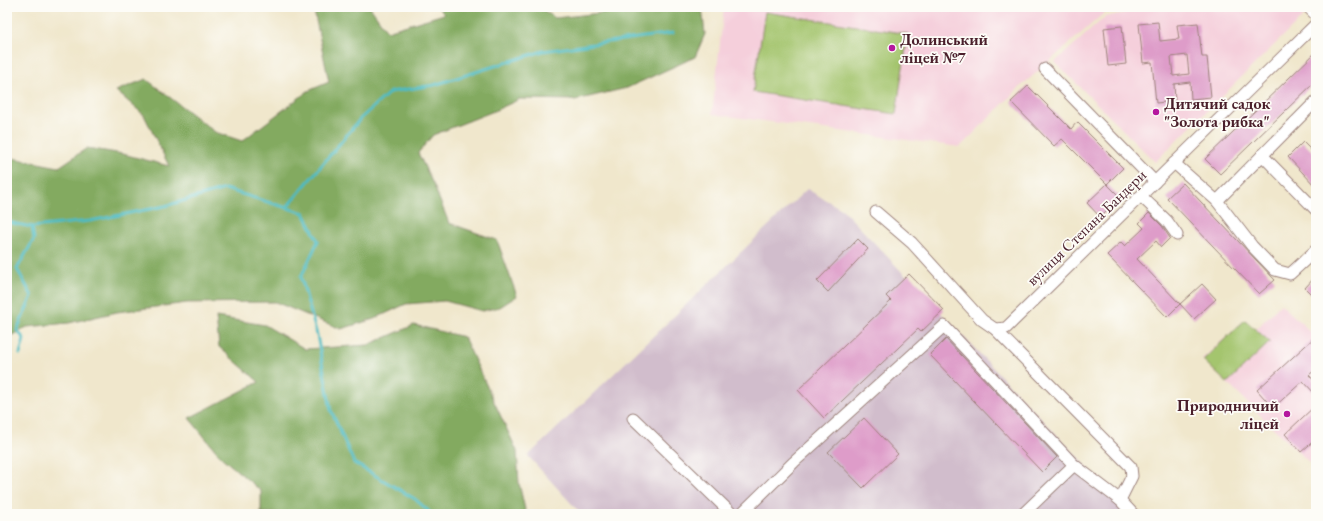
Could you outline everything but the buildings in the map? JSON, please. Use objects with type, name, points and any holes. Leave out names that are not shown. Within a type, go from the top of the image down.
[{"type":"street","points":[[1308,7],[1316,15]]},
{"type":"street","name":"вулиця Степана Бандери","points":[[996,329],[1006,328],[1316,24]]},
{"type":"street","points":[[1045,70],[1155,182]]},
{"type":"street","points":[[1217,201],[1316,101]]},
{"type":"street","points":[[1262,155],[1316,210]]},
{"type":"street","points":[[1174,163],[1217,201],[1252,246],[1275,270],[1290,274],[1316,250]]},
{"type":"street","points":[[1141,196],[1167,221],[1177,235]]},
{"type":"street","points":[[876,212],[912,243],[982,320],[996,329],[1131,467],[1132,476],[1120,500]]},
{"type":"street","points":[[741,514],[794,462],[944,326],[1074,465],[1120,500],[1133,514]]},
{"type":"street","points":[[633,418],[732,514]]},
{"type":"street","points":[[1023,514],[1074,465]]},
{"type":"shaded area","name":"Долинський ліцей №7","points":[[724,7],[1111,7],[1019,88],[960,147],[712,114]]},
{"type":"shaded area","name":"Дитячий садок \"Золота рибка\"","points":[[1153,7],[1306,7],[1309,11],[1155,162],[1055,62],[1105,17]]},
{"type":"shaded area","points":[[807,189],[843,210],[1132,514],[581,514],[528,456]]},
{"type":"shaded area","name":"Природничий ліцей","points":[[1281,304],[1316,337],[1316,469],[1202,359],[1245,320],[1256,329]]},
{"type":"green space","points":[[317,7],[370,7],[387,31],[444,14],[437,7],[539,7],[555,18],[609,12],[618,7],[702,7],[705,34],[695,57],[627,88],[576,100],[520,99],[433,135],[418,153],[434,186],[449,223],[497,240],[517,296],[500,307],[482,311],[445,301],[406,304],[374,319],[341,329],[275,302],[187,303],[117,312],[69,323],[27,327],[7,338],[7,157],[59,167],[87,148],[123,154],[169,166],[144,115],[116,91],[146,79],[215,132],[242,141],[308,91],[329,82],[314,11]]},
{"type":"green space","points":[[765,12],[908,34],[896,114],[753,92]]},
{"type":"green space","points":[[216,317],[265,325],[305,349],[368,345],[414,325],[464,337],[517,451],[519,483],[526,514],[261,513],[261,491],[221,457],[189,418],[259,382],[219,347]]},
{"type":"green space","points":[[1245,320],[1270,342],[1227,383],[1203,360]]},
{"type":"waterway","points":[[287,207],[361,118],[390,92],[434,85],[543,51],[673,33]]},
{"type":"waterway","points":[[7,222],[32,227],[90,221],[165,206],[225,189],[304,213],[318,241],[301,277],[317,335],[331,410],[354,463],[415,499],[432,514]]},
{"type":"waterway","points":[[20,354],[24,339],[17,330],[32,296],[17,269],[34,239],[32,227]]},
{"type":"place","name":"Долинський ліцей №7","points":[[892,48]]},
{"type":"place","name":"Дитячий садок \"Золота рибка\"","points":[[1156,112]]},
{"type":"place","name":"Природничий ліцей","points":[[1287,414]]}]
